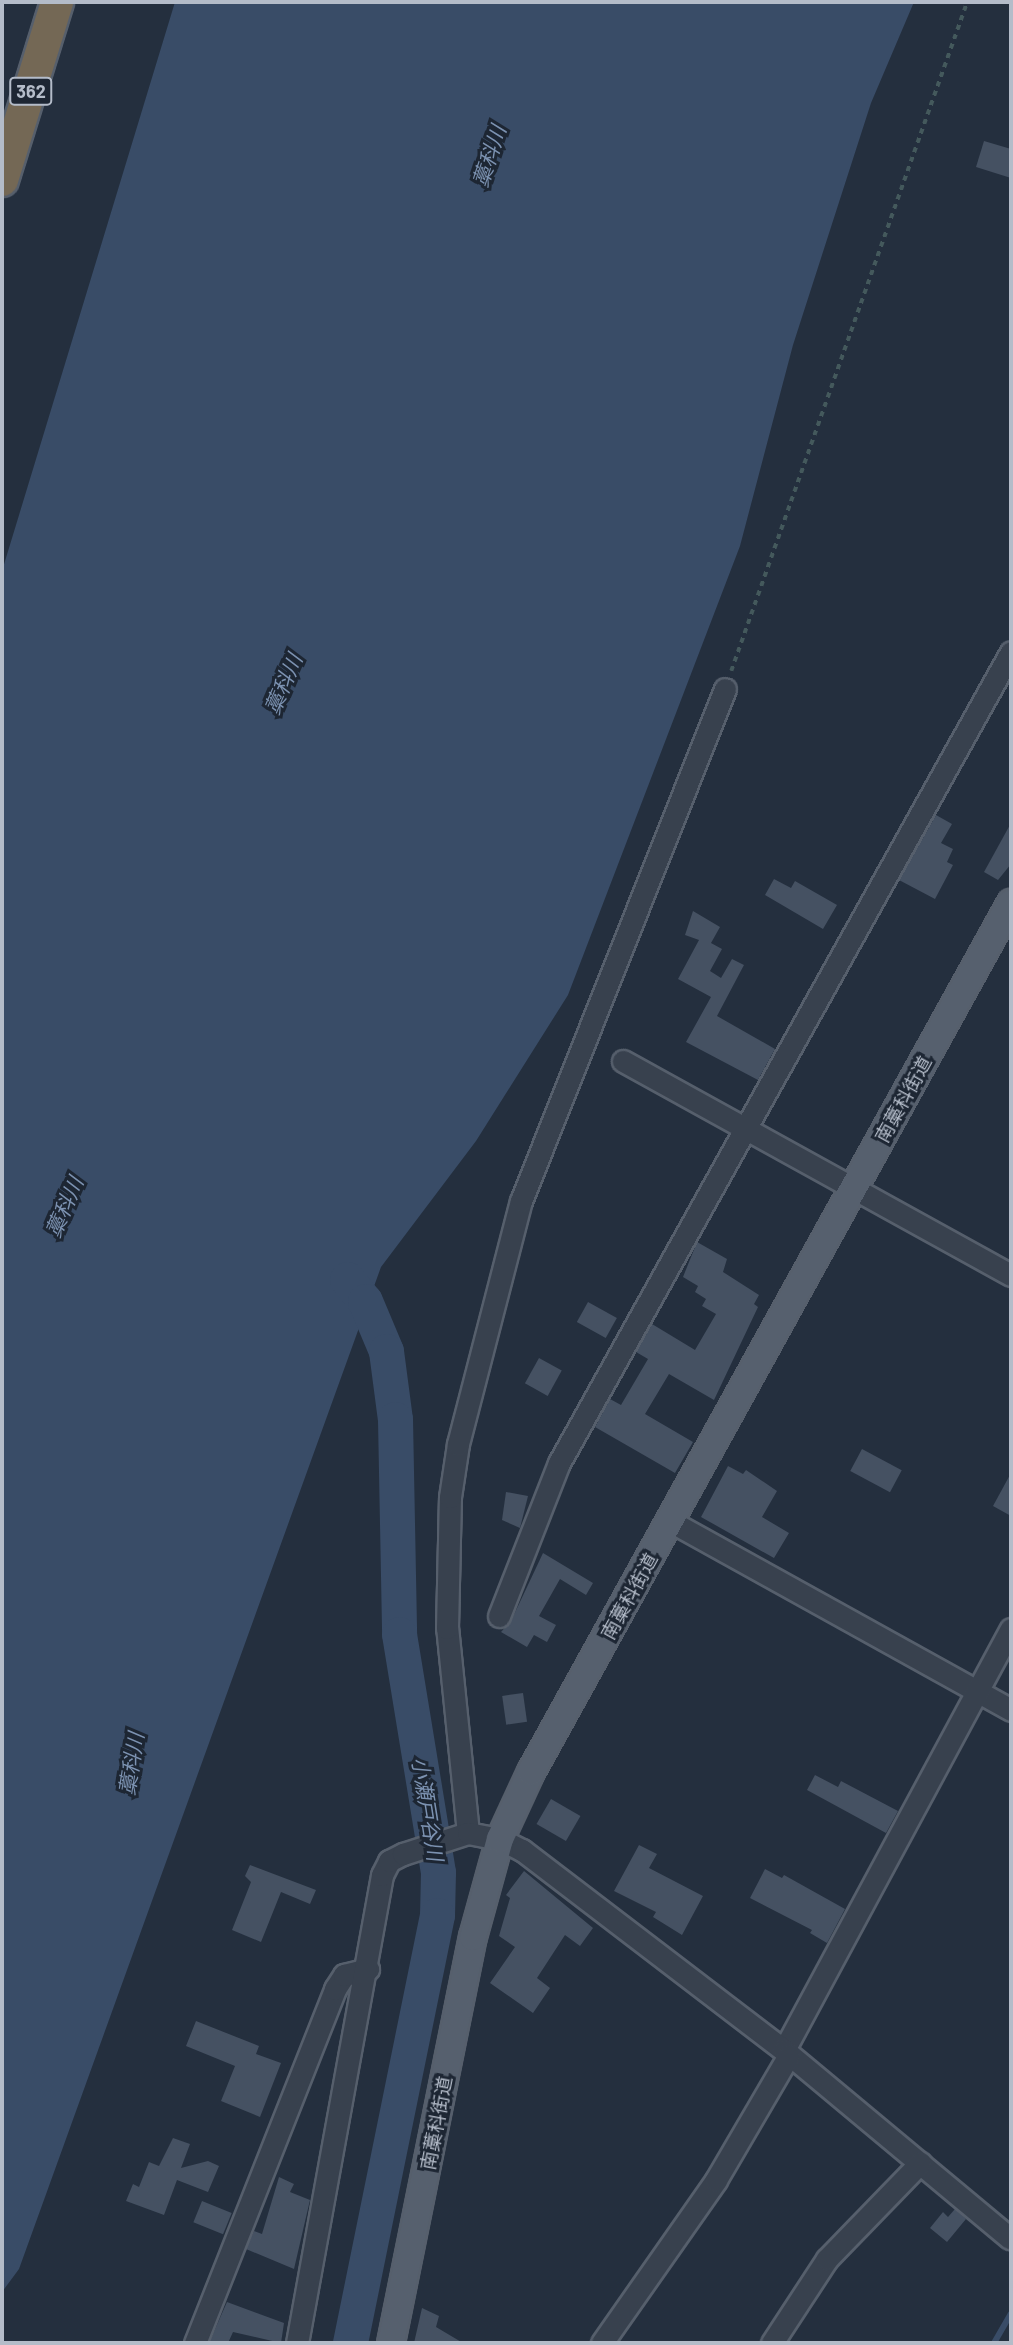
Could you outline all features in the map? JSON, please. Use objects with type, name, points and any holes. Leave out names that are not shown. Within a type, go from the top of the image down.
[{"type":"highway","name":"362","points":[[2,180],[57,2]]},
{"type":"main road","name":"南藁科街道","points":[[391,2343],[473,1937],[500,1839],[531,1772],[1011,903]]},
{"type":"street","points":[[499,1616],[559,1463],[1011,652]]},
{"type":"street","points":[[468,1833],[447,1628],[450,1497],[458,1444],[521,1201],[725,689]]},
{"type":"street","points":[[623,1061],[1011,1276]]},
{"type":"street","points":[[670,1521],[1011,1710]]},
{"type":"street","points":[[602,2343],[716,2180],[1011,1629]]},
{"type":"street","points":[[297,2343],[368,1969],[382,1875],[389,1861],[403,1854],[468,1833],[500,1839],[522,1850],[786,2052],[1010,2238]]},
{"type":"street","points":[[195,2343],[335,1989],[344,1975],[368,1969]]},
{"type":"street","points":[[772,2343],[827,2259],[920,2163]]},
{"type":"path","points":[[725,689],[967,2]]},
{"type":"water","name":"藁科川","points":[[175,2],[914,2],[871,103],[793,345],[740,546],[568,995],[476,1141],[381,1267],[19,2269],[2,2292],[2,571]]},
{"type":"building","points":[[984,141],[1011,149],[1011,178],[976,167]]},
{"type":"building","points":[[936,815],[952,824],[941,843],[953,849],[947,862],[953,865],[935,899],[899,880]]},
{"type":"building","points":[[1011,823],[1011,864],[998,880],[984,872]]},
{"type":"building","points":[[774,879],[791,888],[795,881],[837,905],[823,929],[765,895]]},
{"type":"building","points":[[693,911],[720,927],[711,943],[722,949],[710,971],[721,978],[732,959],[744,965],[717,1016],[775,1049],[758,1080],[686,1042],[711,997],[678,979],[699,940],[685,935]]},
{"type":"building","points":[[697,1242],[727,1259],[723,1272],[759,1295],[754,1304],[758,1307],[714,1400],[669,1374],[645,1414],[693,1442],[675,1473],[595,1427],[610,1399],[621,1405],[648,1359],[636,1352],[652,1324],[695,1350],[716,1314],[702,1306],[706,1299],[695,1292],[698,1286],[683,1277]]},
{"type":"building","points":[[588,1302],[617,1318],[606,1338],[577,1322]]},
{"type":"building","points":[[539,1358],[562,1371],[548,1396],[525,1383]]},
{"type":"building","points":[[862,1449],[902,1470],[890,1492],[850,1471]]},
{"type":"building","points":[[728,1466],[743,1474],[746,1470],[777,1491],[762,1517],[789,1533],[774,1558],[701,1517]]},
{"type":"building","points":[[1011,1473],[1011,1516],[993,1506]]},
{"type":"building","points":[[506,1492],[528,1496],[520,1528],[502,1520]]},
{"type":"building","points":[[543,1553],[593,1583],[586,1595],[560,1579],[539,1616],[556,1625],[547,1642],[534,1635],[527,1647],[501,1632],[511,1621]]},
{"type":"building","points":[[523,1693],[527,1722],[506,1725],[502,1696]]},
{"type":"building","points":[[815,1775],[838,1787],[841,1781],[898,1811],[886,1833],[807,1790]]},
{"type":"building","points":[[551,1799],[580,1816],[566,1841],[536,1824]]},
{"type":"building","points":[[639,1845],[657,1854],[649,1868],[703,1896],[682,1935],[653,1917],[656,1912],[614,1891]]},
{"type":"building","points":[[250,1865],[316,1890],[310,1904],[281,1892],[261,1942],[232,1930],[251,1882],[245,1876]]},
{"type":"building","points":[[765,1869],[782,1878],[784,1875],[845,1909],[827,1943],[810,1933],[812,1930],[750,1898]]},
{"type":"building","points":[[524,1871],[593,1928],[580,1946],[565,1935],[537,1978],[550,1988],[533,2013],[490,1983],[515,1947],[499,1936],[510,1898],[506,1895]]},
{"type":"building","points":[[196,2021],[259,2046],[256,2054],[281,2063],[260,2117],[221,2101],[235,2066],[186,2046]]},
{"type":"building","points":[[173,2138],[190,2144],[181,2168],[208,2161],[219,2166],[208,2192],[177,2180],[164,2215],[126,2201],[133,2184],[139,2187],[149,2162],[159,2166]]},
{"type":"building","points":[[279,2177],[294,2184],[290,2192],[310,2200],[294,2269],[246,2249],[254,2231],[262,2234]]},
{"type":"building","points":[[202,2201],[232,2213],[223,2234],[193,2222]]},
{"type":"building","points":[[955,2209],[966,2219],[947,2242],[930,2228],[943,2212],[948,2217]]},
{"type":"building","points":[[227,2302],[284,2323],[281,2343],[233,2332],[228,2343],[209,2343]]},
{"type":"building","points":[[422,2308],[439,2316],[436,2327],[463,2343],[414,2343]]},
{"type":"waterway","name":"小瀬戸谷川","points":[[347,1279],[365,1301],[386,1351],[395,1419],[399,1634],[438,1872],[437,1915],[350,2343]]},
{"type":"waterway","points":[[994,2343],[1011,2314]]}]
